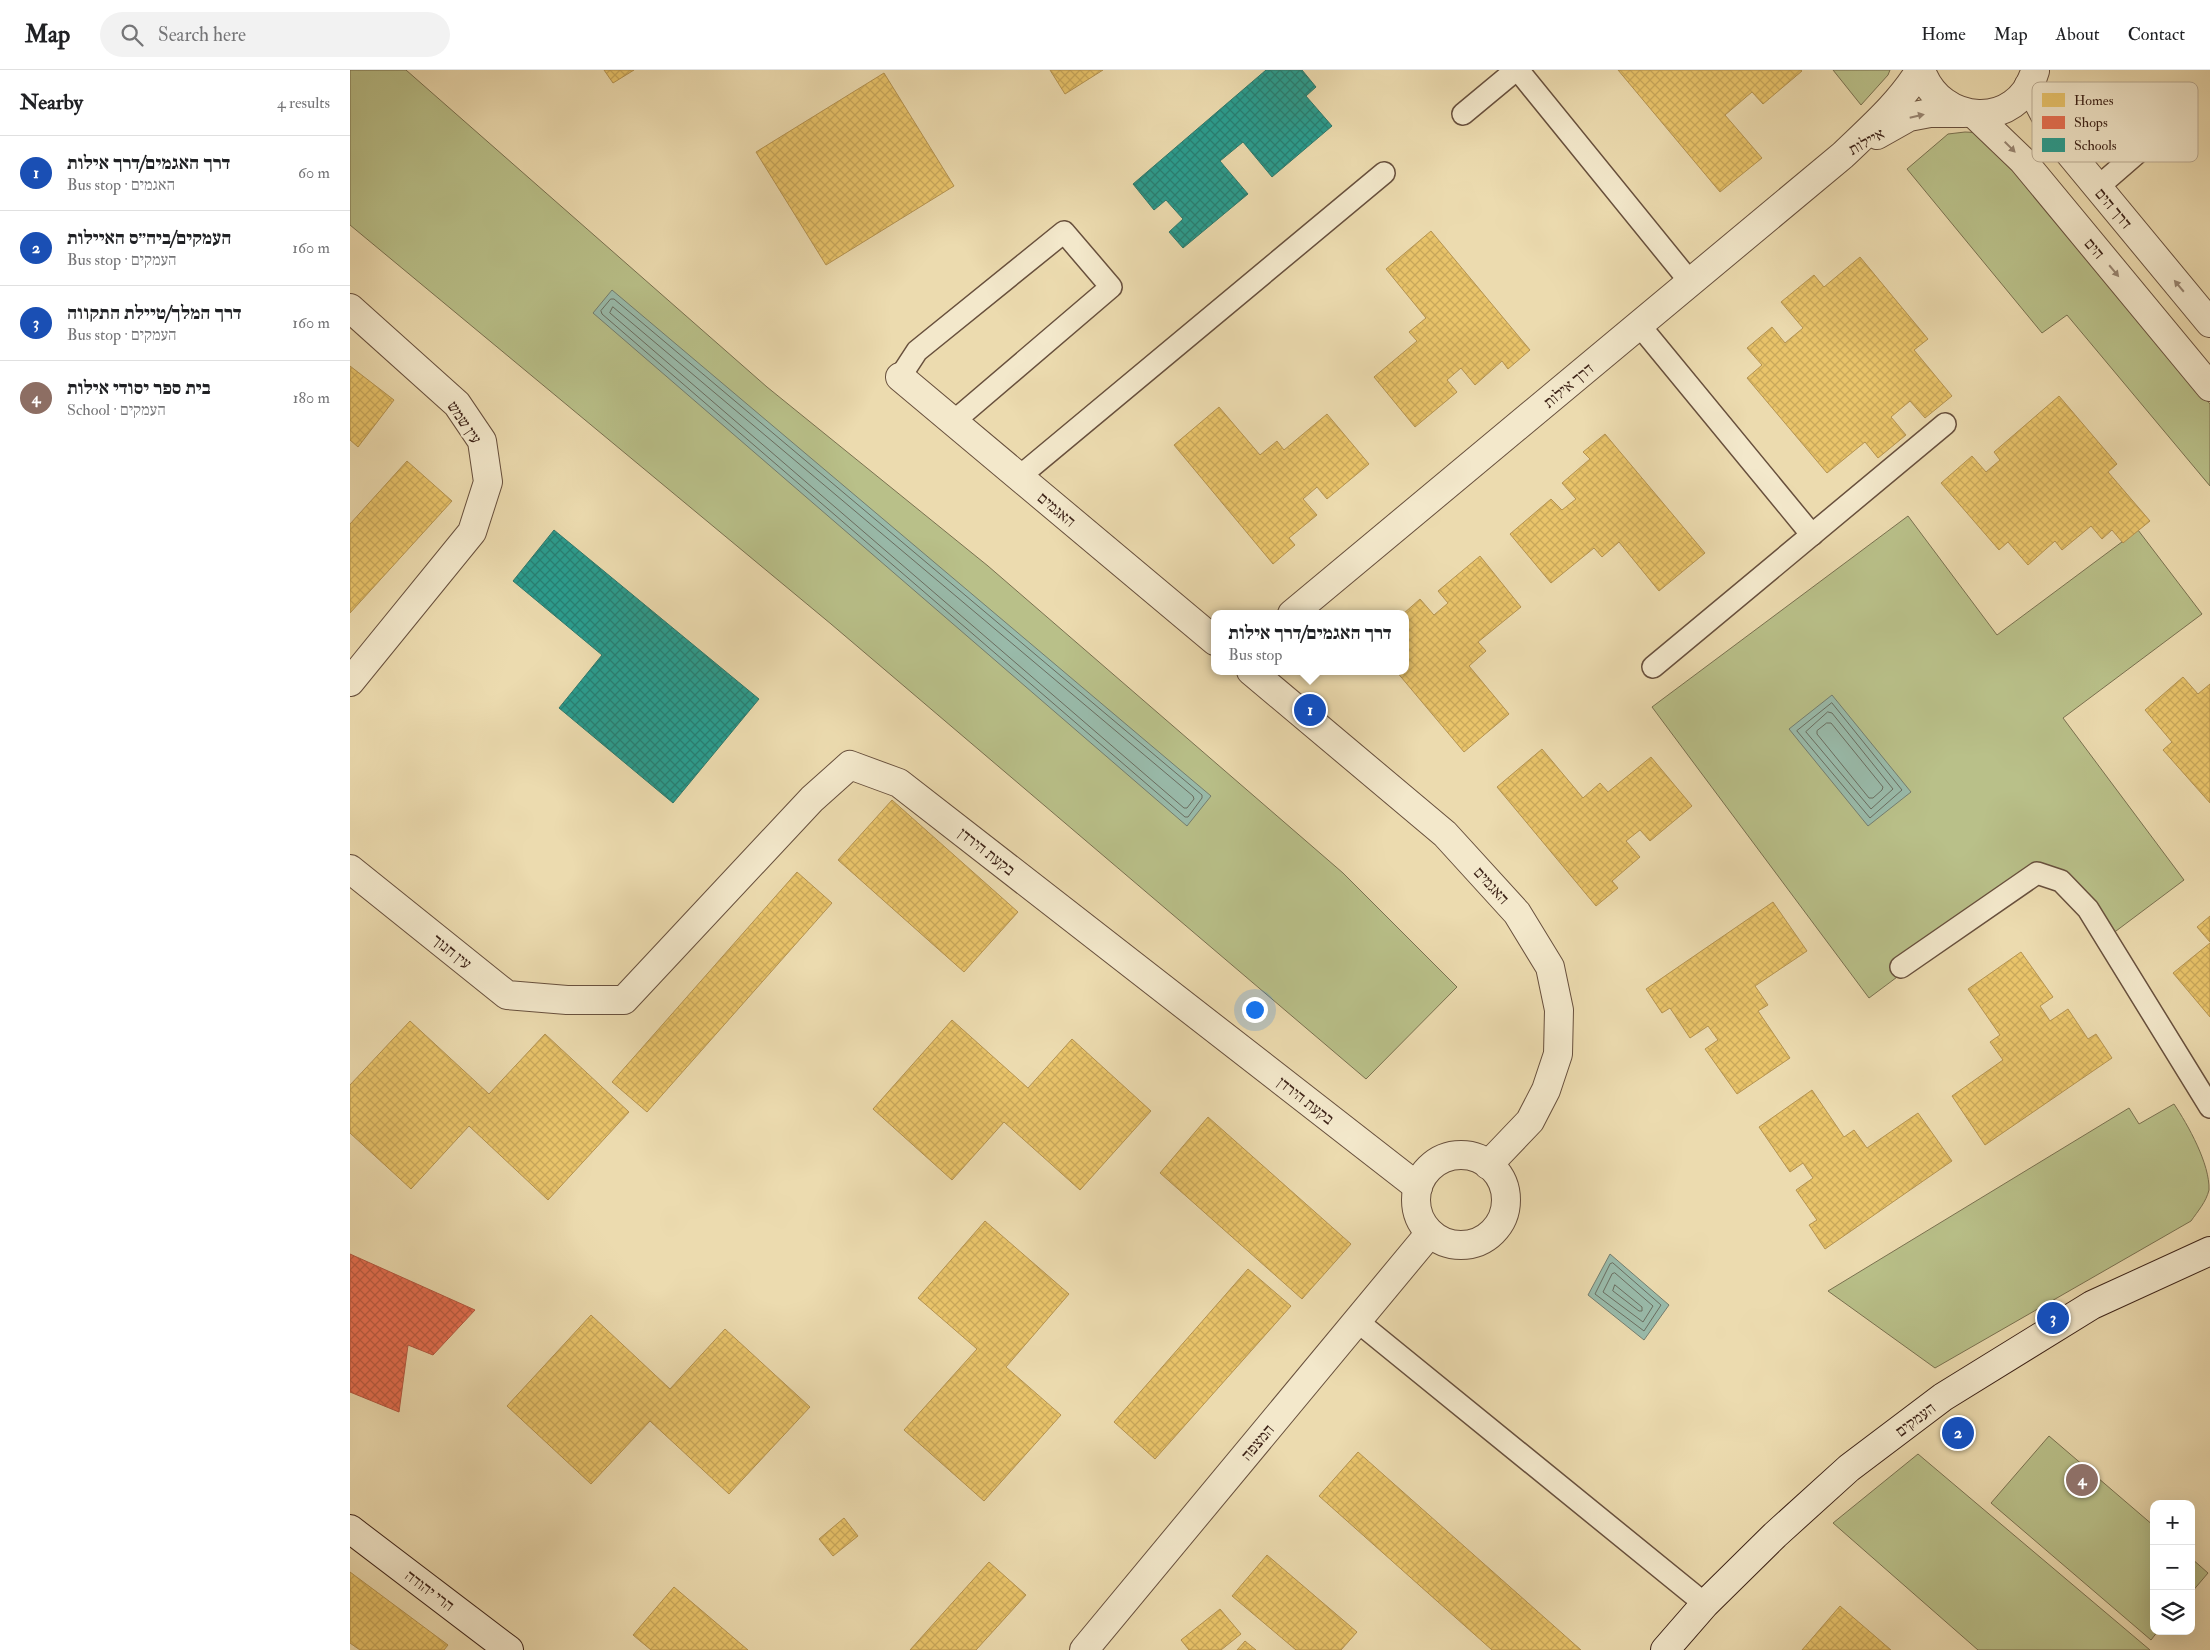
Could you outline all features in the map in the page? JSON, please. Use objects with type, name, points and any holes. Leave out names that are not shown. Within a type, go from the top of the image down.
[{"type":"street","name":"הים","points":[[1921,70],[1933,94],[1948,106],[1970,113],[2023,161],[2210,387]]},
{"type":"street","name":"איילות","points":[[1843,155],[1895,105],[1921,70]]},
{"type":"street","name":"איילות","points":[[1843,155],[1909,117],[1930,113],[1992,113],[2010,106],[2032,78]]},
{"type":"street","name":"דרך אילות","points":[[1297,610],[1843,155]]},
{"type":"street","name":"דרך הים","points":[[2077,162],[2210,323]]},
{"type":"street","name":"עין שמש","points":[[350,308],[457,404],[482,441],[488,482],[472,532],[350,682]]},
{"type":"street","name":"האגמים","points":[[900,377],[1211,638]]},
{"type":"street","name":"האגמים","points":[[1256,675],[1445,834],[1517,913],[1550,967],[1559,1010],[1558,1054],[1546,1090],[1530,1120],[1488,1165]]},
{"type":"street","name":"בקעת הירדן","points":[[567,1000],[624,1000],[812,799],[850,766],[900,783],[1418,1187]]},
{"type":"street","name":"עין חנוך","points":[[350,869],[508,995],[567,1000]]},
{"type":"street","points":[[1471,1156],[1488,1165],[1499,1177],[1505,1195],[1502,1217],[1493,1232],[1478,1242],[1459,1245],[1448,1243],[1430,1233],[1418,1213],[1418,1187],[1424,1174],[1432,1166],[1448,1157],[1471,1156]]},
{"type":"street","name":"המצפה","points":[[1084,1650],[1430,1233]]},
{"type":"street","name":"העמקים","points":[[1665,1650],[1705,1604],[1775,1535],[1849,1468],[1943,1397],[2092,1305],[2210,1251]]},
{"type":"street","name":"הרי יהודה","points":[[350,1529],[509,1650]]},
{"type":"lane","points":[[1463,114],[1517,70],[1691,283]]},
{"type":"lane","points":[[2098,187],[2127,162]]},
{"type":"lane","points":[[1019,477],[1384,172]]},
{"type":"lane","points":[[900,377],[917,352],[1064,232],[1112,288],[953,422]]},
{"type":"lane","points":[[1640,326],[1812,535]]},
{"type":"lane","points":[[1653,667],[1945,424]]},
{"type":"lane","points":[[1901,967],[2037,873],[2061,880],[2088,909],[2210,1107]]},
{"type":"lane","points":[[1357,1321],[1705,1604]]},
{"type":"green space","points":[[350,70],[406,70],[767,387],[988,566],[1343,873],[1457,987],[1366,1079],[831,624],[350,225]]},
{"type":"green space","points":[[1833,70],[1890,70],[1888,75],[1861,105]]},
{"type":"green space","points":[[1965,132],[1987,133],[2014,162],[2210,404],[2210,486],[2067,315],[2042,333],[1907,169],[1948,134]]},
{"type":"green space","points":[[1908,516],[1997,635],[2138,530],[2202,614],[2063,718],[2184,880],[2104,940],[2047,865],[1869,998],[1652,707]]},
{"type":"green space","points":[[2174,1104],[2197,1145],[2208,1180],[2208,1194],[2191,1221],[1935,1368],[1828,1291],[2129,1108],[2139,1124]]},
{"type":"green space","points":[[2049,1436],[2150,1523],[2150,1635],[2155,1635],[2151,1640],[1991,1503]]},
{"type":"green space","points":[[1918,1454],[2150,1650],[1978,1650],[1833,1523]]},
{"type":"green space","points":[[2195,1562],[2208,1573],[2195,1588]]},
{"type":"water","points":[[612,290],[1211,796],[1187,826],[593,313]]},
{"type":"water","points":[[1832,695],[1911,792],[1868,826],[1789,729]]},
{"type":"water","points":[[1610,1254],[1669,1305],[1644,1340],[1588,1295]]},
{"type":"building: Homes","points":[[604,70],[634,70],[613,83]]},
{"type":"building: Homes","points":[[1050,70],[1103,70],[1065,94]]},
{"type":"building: Homes","points":[[1618,70],[1802,71],[1763,104],[1752,92],[1725,115],[1762,158],[1720,192]]},
{"type":"building: Homes","points":[[884,73],[954,186],[826,265],[756,152]]},
{"type":"building: Homes","points":[[1431,231],[1530,350],[1508,369],[1502,361],[1475,385],[1461,368],[1447,380],[1457,392],[1415,427],[1374,377],[1417,341],[1409,332],[1426,318],[1386,269]]},
{"type":"building: Homes","points":[[1860,257],[1928,339],[1914,350],[1952,396],[1925,418],[1910,401],[1891,417],[1906,435],[1878,458],[1865,442],[1827,473],[1747,378],[1762,365],[1747,348],[1772,327],[1785,343],[1803,328],[1781,302],[1814,275],[1824,287]]},
{"type":"building: Homes","points":[[350,366],[394,400],[358,447],[350,440]]},
{"type":"building: Homes","points":[[2059,396],[2117,464],[2108,472],[2150,521],[2123,543],[2112,530],[2102,539],[2091,526],[2062,550],[2055,541],[2028,565],[2008,542],[1999,550],[1941,483],[1972,456],[1986,472],[2000,460],[1994,452]]},
{"type":"building: Homes","points":[[1219,407],[1260,455],[1277,441],[1284,450],[1327,414],[1369,464],[1327,499],[1317,487],[1303,499],[1317,515],[1289,538],[1295,545],[1273,564],[1174,445]]},
{"type":"building: Homes","points":[[1605,434],[1705,553],[1659,591],[1619,542],[1602,557],[1594,548],[1551,583],[1510,534],[1551,499],[1562,510],[1576,499],[1562,483],[1590,459],[1583,452]]},
{"type":"building: Homes","points":[[407,461],[452,501],[350,613],[350,524]]},
{"type":"building: Homes","points":[[1480,556],[1521,607],[1478,642],[1486,651],[1469,666],[1509,714],[1464,752],[1399,675],[1409,675],[1408,610],[1420,599],[1434,615],[1448,603],[1438,591]]},
{"type":"building: Homes","points":[[2183,677],[2198,694],[2210,684],[2210,803],[2163,750],[2172,742],[2145,710]]},
{"type":"building: Homes","points":[[1542,749],[1583,798],[1600,783],[1608,792],[1651,757],[1692,806],[1650,841],[1640,830],[1626,841],[1640,857],[1612,881],[1618,888],[1596,906],[1497,787]]},
{"type":"building: Homes","points":[[892,800],[1018,912],[964,972],[838,860]]},
{"type":"building: Homes","points":[[797,872],[832,903],[647,1112],[612,1082]]},
{"type":"building: Homes","points":[[1773,902],[1807,951],[1755,986],[1768,1005],[1758,1011],[1790,1058],[1737,1094],[1705,1049],[1718,1040],[1708,1026],[1690,1038],[1670,1008],[1662,1013],[1646,989]]},
{"type":"building: Homes","points":[[2210,916],[2210,942],[2197,927]]},
{"type":"building: Homes","points":[[2210,943],[2210,1017],[2173,973]]},
{"type":"building: Homes","points":[[2021,952],[2053,997],[2040,1006],[2050,1021],[2068,1009],[2088,1039],[2096,1034],[2112,1058],[1985,1145],[1952,1096],[2003,1060],[1990,1042],[2000,1035],[1968,989]]},
{"type":"building: Homes","points":[[952,1020],[1028,1088],[1072,1039],[1151,1111],[1080,1190],[1004,1122],[952,1180],[873,1109]]},
{"type":"building: Homes","points":[[410,1021],[489,1094],[545,1034],[629,1112],[548,1200],[469,1126],[411,1189],[350,1133],[350,1085]]},
{"type":"building: Homes","points":[[1812,1090],[1844,1137],[1854,1130],[1867,1148],[1918,1113],[1952,1161],[1825,1249],[1809,1225],[1817,1220],[1796,1190],[1813,1178],[1803,1163],[1790,1172],[1759,1127]]},
{"type":"building: Homes","points":[[1208,1117],[1351,1244],[1302,1299],[1160,1173]]},
{"type":"building: Homes","points":[[985,1221],[1069,1294],[1006,1367],[1061,1415],[984,1501],[904,1430],[977,1349],[918,1298]]},
{"type":"building: Homes","points":[[1248,1269],[1291,1306],[1155,1459],[1114,1422]]},
{"type":"building: Homes","points":[[591,1315],[670,1389],[725,1329],[810,1407],[729,1494],[650,1421],[591,1484],[507,1406]]},
{"type":"building: Homes","points":[[1358,1452],[1581,1650],[1492,1650],[1319,1496]]},
{"type":"building: Homes","points":[[844,1518],[858,1536],[833,1556],[819,1539]]},
{"type":"building: Homes","points":[[1267,1555],[1357,1632],[1341,1650],[1296,1650],[1232,1596]]},
{"type":"building: Homes","points":[[989,1562],[1026,1595],[976,1650],[910,1650]]},
{"type":"building: Homes","points":[[350,1572],[448,1645],[444,1650],[360,1650],[350,1643]]},
{"type":"building: Homes","points":[[674,1587],[748,1650],[651,1650],[633,1635]]},
{"type":"building: Homes","points":[[1840,1606],[1891,1650],[1802,1650]]},
{"type":"building: Homes","points":[[1220,1609],[1241,1634],[1221,1650],[1189,1650],[1181,1640]]},
{"type":"building: Homes","points":[[1245,1641],[1256,1650],[1237,1650]]},
{"type":"building: Shops","points":[[350,1254],[475,1310],[433,1355],[408,1345],[399,1412],[350,1392]]},
{"type":"building: Schools","points":[[1266,70],[1302,70],[1316,87],[1306,96],[1332,126],[1272,177],[1243,142],[1220,161],[1248,194],[1183,248],[1169,232],[1183,219],[1166,200],[1154,210],[1133,184]]},
{"type":"building: Schools","points":[[554,530],[759,699],[673,803],[559,708],[602,655],[513,581]]},
{"type":"place","name":"דרך האגמים/דרך אילות","points":[[1310,710]]},
{"type":"place","name":"דרך המלך/טיילת התקווה","points":[[2053,1318]]},
{"type":"place","name":"העמקים/ביה״ס האיילות","points":[[1958,1433]]},
{"type":"place","name":"בית ספר יסודי אילות","points":[[2082,1480]]}]
